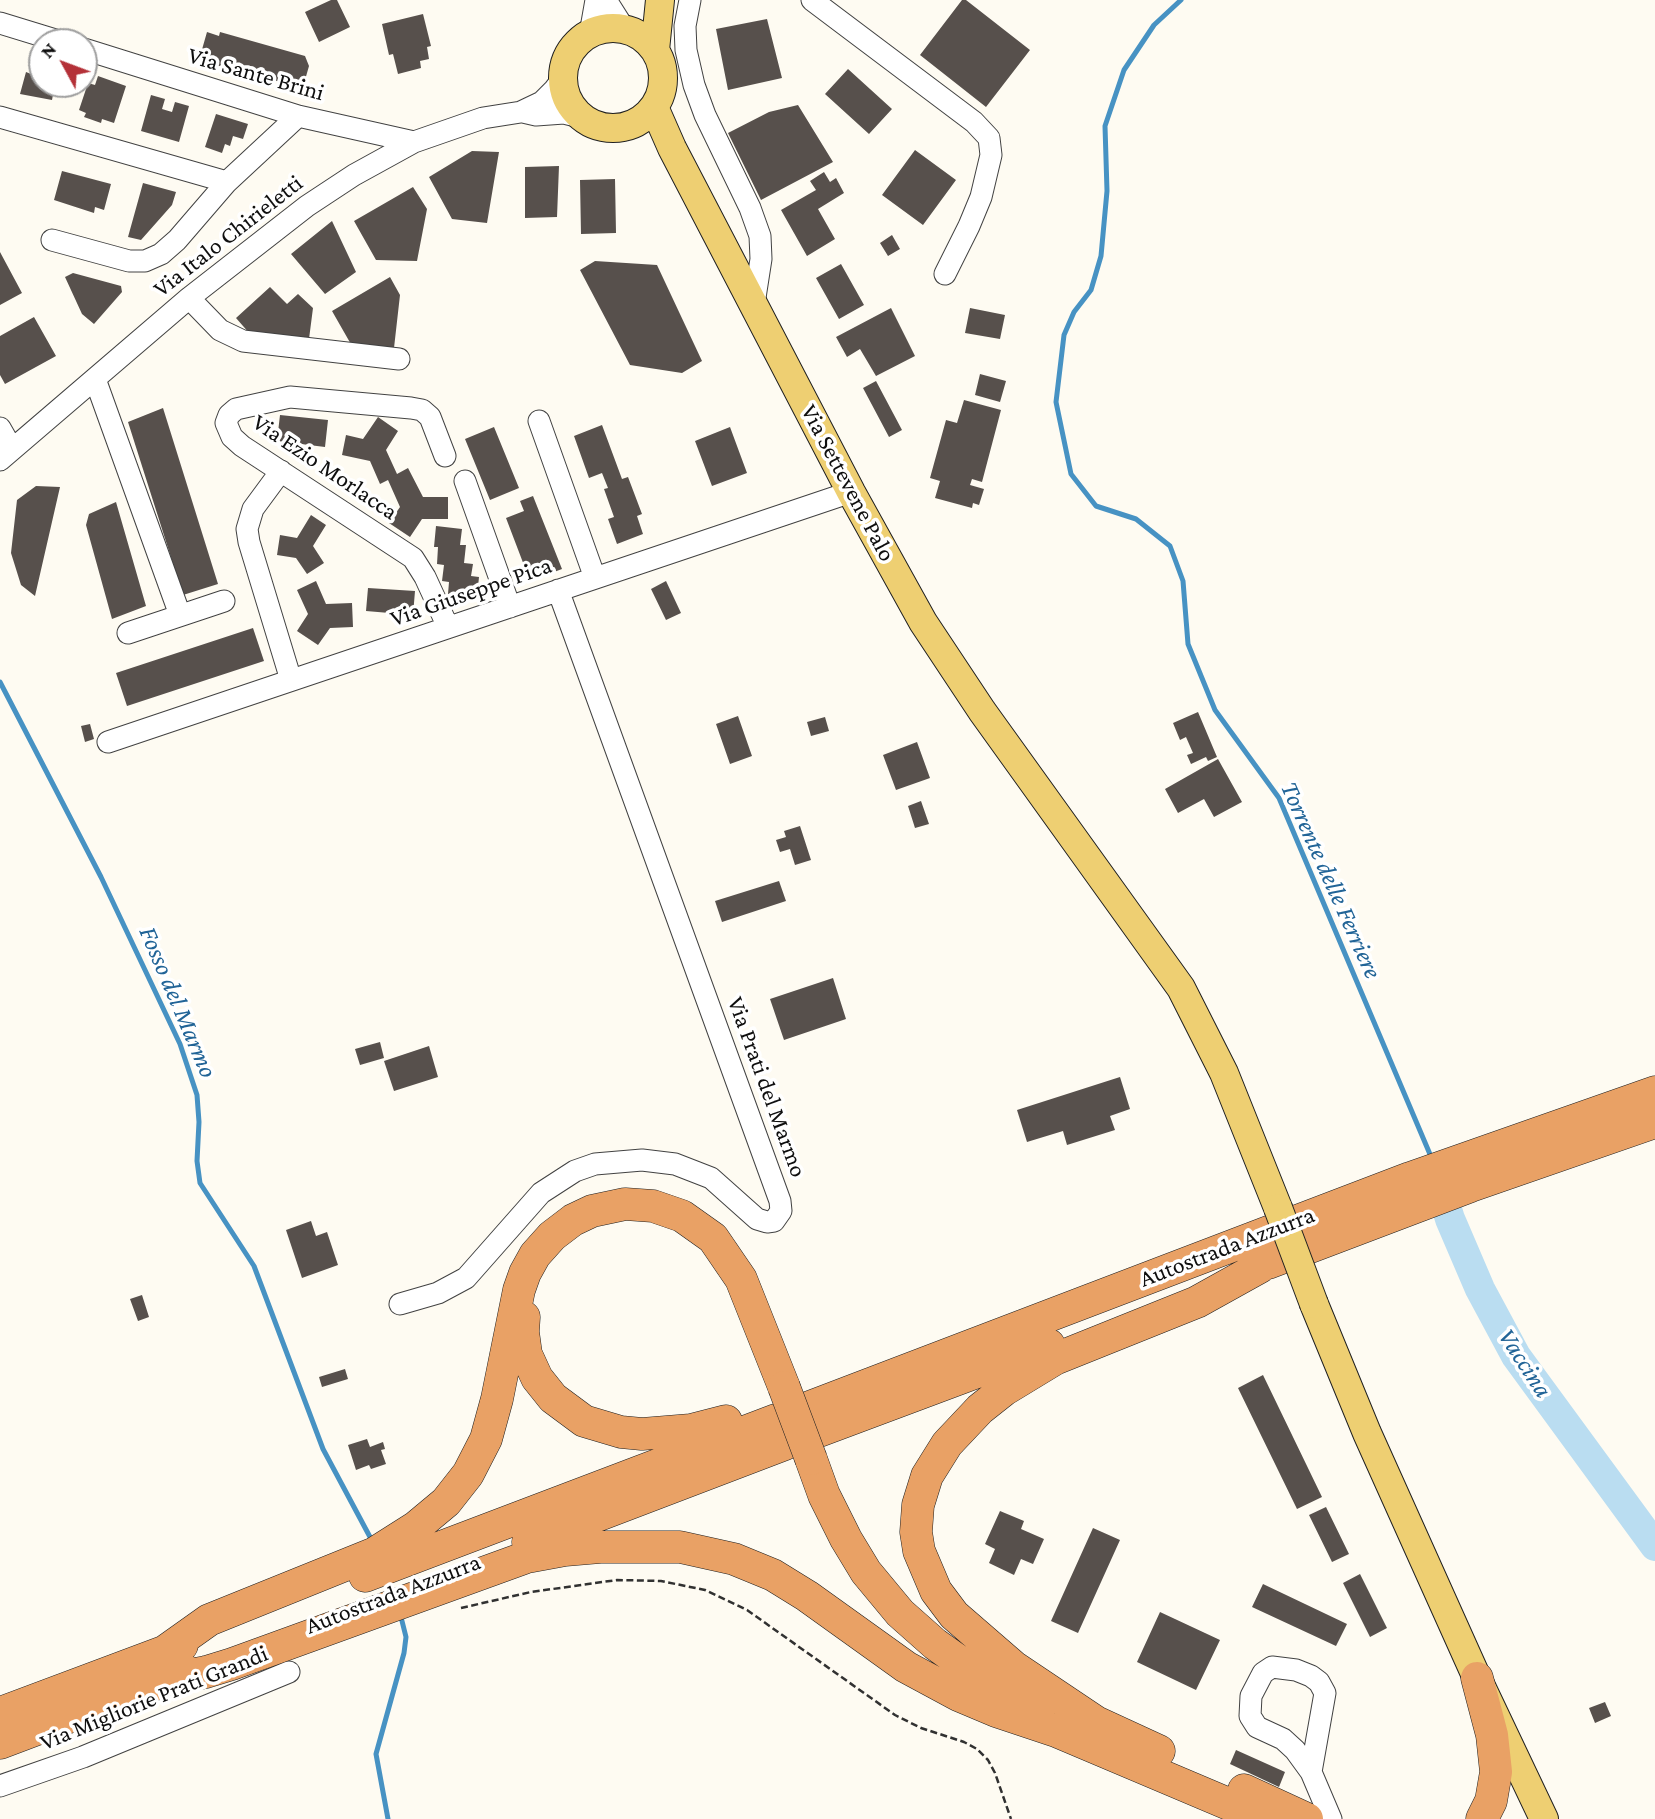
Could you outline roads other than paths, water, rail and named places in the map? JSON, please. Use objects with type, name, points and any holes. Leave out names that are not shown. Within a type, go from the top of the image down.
[{"type":"highway","name":"Autostrada Azzurra","points":[[387,1580],[790,1419],[1071,1297],[1152,1276],[1417,1191],[1466,1173],[1655,1092]]},
{"type":"highway","name":"Autostrada Azzurra","points":[[1466,1173],[1655,1122]]},
{"type":"highway","name":"Autostrada Azzurra","points":[[790,1419],[1260,1267],[1417,1191]]},
{"type":"highway","points":[[0,1713],[168,1665],[232,1664],[387,1580],[426,1519],[446,1502],[475,1463],[486,1439],[519,1290],[535,1255],[552,1236],[573,1220],[592,1211],[625,1204],[653,1206],[682,1216],[713,1238],[741,1279],[816,1501],[853,1567],[884,1608],[933,1652],[1056,1731]]},
{"type":"highway","points":[[790,1419],[713,1425],[666,1433],[621,1433],[584,1421],[548,1393],[528,1360],[523,1326],[531,1282],[541,1261],[553,1245],[576,1228],[610,1215],[630,1213],[655,1216],[672,1222],[699,1238],[722,1264],[742,1302],[790,1419],[832,1513],[854,1554],[879,1588],[909,1621],[949,1655],[981,1675],[1031,1699],[1099,1724],[1307,1819]]},
{"type":"highway","points":[[1099,1724],[1003,1659],[946,1606],[932,1583],[917,1541],[916,1514],[923,1486],[941,1453],[962,1426],[1016,1382],[1062,1355],[1197,1302],[1260,1267]]},
{"type":"highway","points":[[0,1743],[168,1665],[209,1620],[387,1580],[520,1560],[565,1550],[657,1546],[711,1553],[746,1563],[790,1584],[933,1683],[996,1711],[1056,1731],[1264,1819]]},
{"type":"highway","points":[[1477,1678],[1490,1725],[1495,1761],[1493,1794],[1482,1819]]},
{"type":"main road","points":[[628,30],[659,4]]},
{"type":"main road","points":[[655,50],[659,4]]},
{"type":"main road","points":[[614,28],[628,30],[655,50],[661,64],[663,83],[649,114],[633,124],[604,128],[580,117],[571,107],[565,93],[565,64],[572,49],[590,34],[614,28]]},
{"type":"main road","name":"Via Settevene Palo","points":[[654,107],[672,148],[851,492],[938,646],[1181,988],[1224,1073],[1367,1433],[1477,1678]]},
{"type":"main road","points":[[633,124],[672,148]]},
{"type":"main road","points":[[1477,1678],[1544,1819]]},
{"type":"street","points":[[590,34],[596,0]]},
{"type":"street","points":[[606,0],[628,30]]},
{"type":"street","points":[[690,0],[685,26],[686,50],[694,85],[760,236],[761,259],[754,304]]},
{"type":"street","points":[[812,0],[974,122],[989,138],[991,155],[981,197],[945,274]]},
{"type":"street","points":[[0,23],[28,32]]},
{"type":"street","name":"Via Sante Brini","points":[[98,53],[298,116],[414,142]]},
{"type":"street","points":[[520,112],[542,102],[563,78]]},
{"type":"street","points":[[520,112],[536,115],[564,113],[580,117]]},
{"type":"street","name":"Via Italo Chirieletti","points":[[6,455],[189,298],[307,206],[363,170],[414,142],[483,118],[520,112]]},
{"type":"street","points":[[52,240],[120,260],[151,259],[171,246],[228,182],[298,116]]},
{"type":"street","points":[[0,117],[228,182]]},
{"type":"street","points":[[189,298],[220,330],[243,341],[399,359]]},
{"type":"street","points":[[95,379],[180,615]]},
{"type":"street","name":"Via Ezio Morlacca","points":[[445,456],[434,423],[426,413],[417,409],[290,397],[232,411],[226,423],[232,438],[413,558],[425,577],[447,627]]},
{"type":"street","points":[[539,421],[595,578]]},
{"type":"street","points":[[0,428],[6,455]]},
{"type":"street","points":[[281,471],[253,509],[247,529],[291,680]]},
{"type":"street","points":[[465,481],[510,607]]},
{"type":"street","name":"Via Giuseppe Pica","points":[[108,742],[851,492]]},
{"type":"street","name":"Via Prati del Marmo","points":[[400,1304],[444,1290],[466,1278],[541,1193],[575,1171],[596,1164],[642,1160],[675,1164],[710,1178],[757,1219],[774,1221],[782,1211],[558,590]]},
{"type":"street","points":[[128,633],[224,601]]},
{"type":"street","points":[[1311,1772],[1325,1693],[1319,1682],[1311,1676],[1296,1670],[1272,1667],[1263,1673],[1256,1686],[1250,1702],[1250,1716],[1257,1727],[1289,1744],[1311,1772],[1331,1819]]},
{"type":"street","name":"Via Migliorie Prati Grandi","points":[[0,1786],[83,1757],[289,1672]]},
{"type":"waterway","name":"Torrente delle Ferriere","points":[[1181,0],[1154,25],[1124,70],[1105,126],[1107,191],[1101,256],[1091,290],[1074,312],[1064,335],[1056,402],[1071,474],[1096,506],[1136,519],[1170,546],[1183,581],[1188,644],[1215,710],[1279,798],[1432,1159]]},
{"type":"waterway","name":"Fosso del Marmo","points":[[0,682],[101,877],[180,1044],[197,1095],[197,1161],[200,1183],[254,1266],[323,1449],[370,1537]]},
{"type":"waterway","name":"Vaccina","points":[[1436,1173],[1450,1219],[1480,1289],[1516,1356],[1655,1546]]},
{"type":"waterway","name":"Fosso del Marmo","points":[[388,1819],[376,1754],[404,1653],[406,1637],[400,1613]]}]
